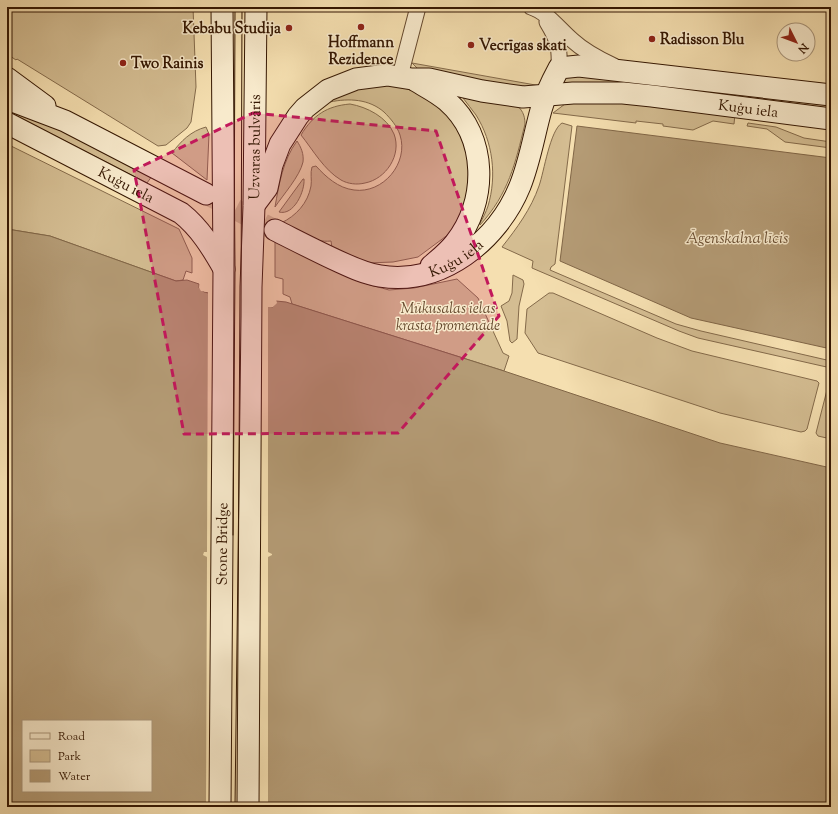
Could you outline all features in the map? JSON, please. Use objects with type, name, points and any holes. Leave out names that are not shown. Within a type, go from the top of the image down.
[{"type":"main road","name":"Uzvaras bulvāris","points":[[222,7],[224,275]]},
{"type":"main road","name":"Uzvaras bulvāris","points":[[251,287],[254,206],[256,7]]},
{"type":"main road","name":"Kuģu iela","points":[[275,230],[330,257],[370,274],[406,278],[450,264],[469,253],[485,240],[509,210],[521,185],[528,164],[546,95],[559,68],[579,66],[831,95]]},
{"type":"main road","points":[[254,206],[267,188],[272,165],[280,144],[305,108],[328,90],[356,79],[387,75],[429,79],[482,91],[523,97],[546,95]]},
{"type":"main road","points":[[406,77],[447,101],[460,116],[476,148],[479,165],[479,181],[476,199],[462,231],[455,243],[422,274]]},
{"type":"main road","name":"Kuģu iela","points":[[7,78],[64,121]]},
{"type":"main road","name":"Kuģu iela","points":[[546,95],[573,93],[630,94],[831,119]]},
{"type":"main road","name":"Kuģu iela","points":[[7,100],[64,121],[206,194]]},
{"type":"main road","name":"Kuģu iela","points":[[7,123],[181,213],[191,220],[206,239],[224,275]]},
{"type":"main road","name":"Stone Bridge","points":[[220,807],[224,275]]},
{"type":"main road","name":"Stone Bridge","points":[[248,807],[251,287]]},
{"type":"street","points":[[406,77],[418,7]]},
{"type":"street","name":"Kuģu iela","points":[[535,8],[557,41],[559,68]]},
{"type":"street","name":"Kuģu iela","points":[[535,8],[599,60],[626,71]]},
{"type":"highlighted area","points":[[253,113],[436,131],[499,316],[398,433],[184,434],[134,170]]},
{"type":"green space","points":[[7,7],[193,7],[196,87],[191,122],[187,128],[166,145],[158,146],[17,59],[16,60],[7,54]]},
{"type":"green space","points":[[412,63],[541,86],[537,90],[419,70]]},
{"type":"green space","points":[[565,73],[736,92],[735,98],[564,83],[562,80]]},
{"type":"green space","points":[[396,85],[419,93],[439,104],[456,122],[467,144],[472,172],[461,220],[449,234],[418,257],[393,262],[367,263],[332,248],[331,241],[312,239],[281,223],[292,217],[307,198],[311,186],[312,167],[316,166],[328,178],[343,187],[354,190],[365,190],[375,187],[384,182],[391,174],[397,166],[401,156],[402,146],[399,132],[391,120],[384,112],[372,104],[351,100],[330,102],[330,100],[365,86]]},
{"type":"green space","points":[[468,94],[515,104],[523,112],[525,121],[510,178],[498,201],[480,225],[491,195],[493,171],[492,159],[482,125],[463,98]]},
{"type":"green space","points":[[749,94],[831,103],[831,110],[749,99]]},
{"type":"green space","points":[[633,103],[735,114],[734,124],[713,121],[693,130],[663,126],[663,124],[636,121],[636,123],[553,113],[565,104]]},
{"type":"green space","points":[[350,104],[370,110],[381,118],[391,128],[396,142],[394,158],[386,171],[373,181],[362,184],[353,184],[341,180],[335,176],[319,159],[301,135],[310,122],[321,113],[334,107]]},
{"type":"green space","points":[[7,105],[152,176],[147,183],[36,126],[30,125],[7,113]]},
{"type":"green space","points":[[562,123],[572,126],[555,264],[550,270],[676,324],[831,361],[831,368],[698,338],[532,268],[533,261],[502,247],[532,203],[539,186],[554,134]]},
{"type":"green space","points":[[748,123],[776,127],[804,138],[831,142],[831,148],[785,142],[767,129],[747,126]]},
{"type":"green space","points":[[206,127],[209,134],[207,180],[172,153],[187,137]]},
{"type":"green space","points":[[297,141],[301,148],[303,162],[295,179],[275,207],[285,164]]},
{"type":"green space","points":[[7,144],[179,229],[192,258],[192,273],[186,271],[183,280],[176,281],[50,236],[7,229]]},
{"type":"green space","points":[[303,179],[303,190],[298,202],[289,210],[279,212]]},
{"type":"green space","name":"Mūkusalas ielas krasta promenāde","points":[[275,239],[367,284],[389,290],[414,288],[457,279],[478,298],[503,353],[509,356],[504,371],[292,304],[290,297],[283,294],[283,279],[275,277]]},
{"type":"green space","points":[[513,275],[523,280],[524,284],[519,306],[517,339],[512,343],[510,341],[507,321],[501,306],[509,301],[512,293]]},
{"type":"green space","points":[[549,293],[553,293],[657,338],[692,351],[817,381],[819,383],[807,429],[801,432],[720,413],[538,353],[525,333],[527,309]]},
{"type":"green space","points":[[831,382],[831,439],[818,436],[816,433],[828,386]]},
{"type":"water","name":"Āgenskalna līcis","points":[[577,126],[831,158],[831,349],[691,318],[560,261]]},
{"type":"water","points":[[7,229],[50,236],[176,281],[187,280],[199,284],[199,288],[204,292],[273,307],[276,301],[286,302],[504,371],[720,443],[831,468],[831,807],[7,807]]},
{"type":"pier","points":[[200,282],[201,288],[205,290],[272,305],[276,299],[277,303],[273,307],[268,307],[268,552],[272,555],[268,557],[268,807],[206,807],[207,557],[203,555],[204,552],[207,552],[208,292],[201,291],[199,288]]},
{"type":"tunnel","points":[[208,195],[275,230]]},
{"type":"tram line","points":[[233,535],[235,7]]},
{"type":"tram line","points":[[235,807],[241,316],[242,7]]},
{"type":"place","name":"Hoffmann Rezidence","points":[[361,27]]},
{"type":"place","name":"Kebabu Studija","points":[[289,28]]},
{"type":"place","name":"Radisson Blu","points":[[652,39]]},
{"type":"place","name":"Vecrīgas skati","points":[[471,45]]},
{"type":"place","name":"Two Rainis","points":[[123,63]]}]
